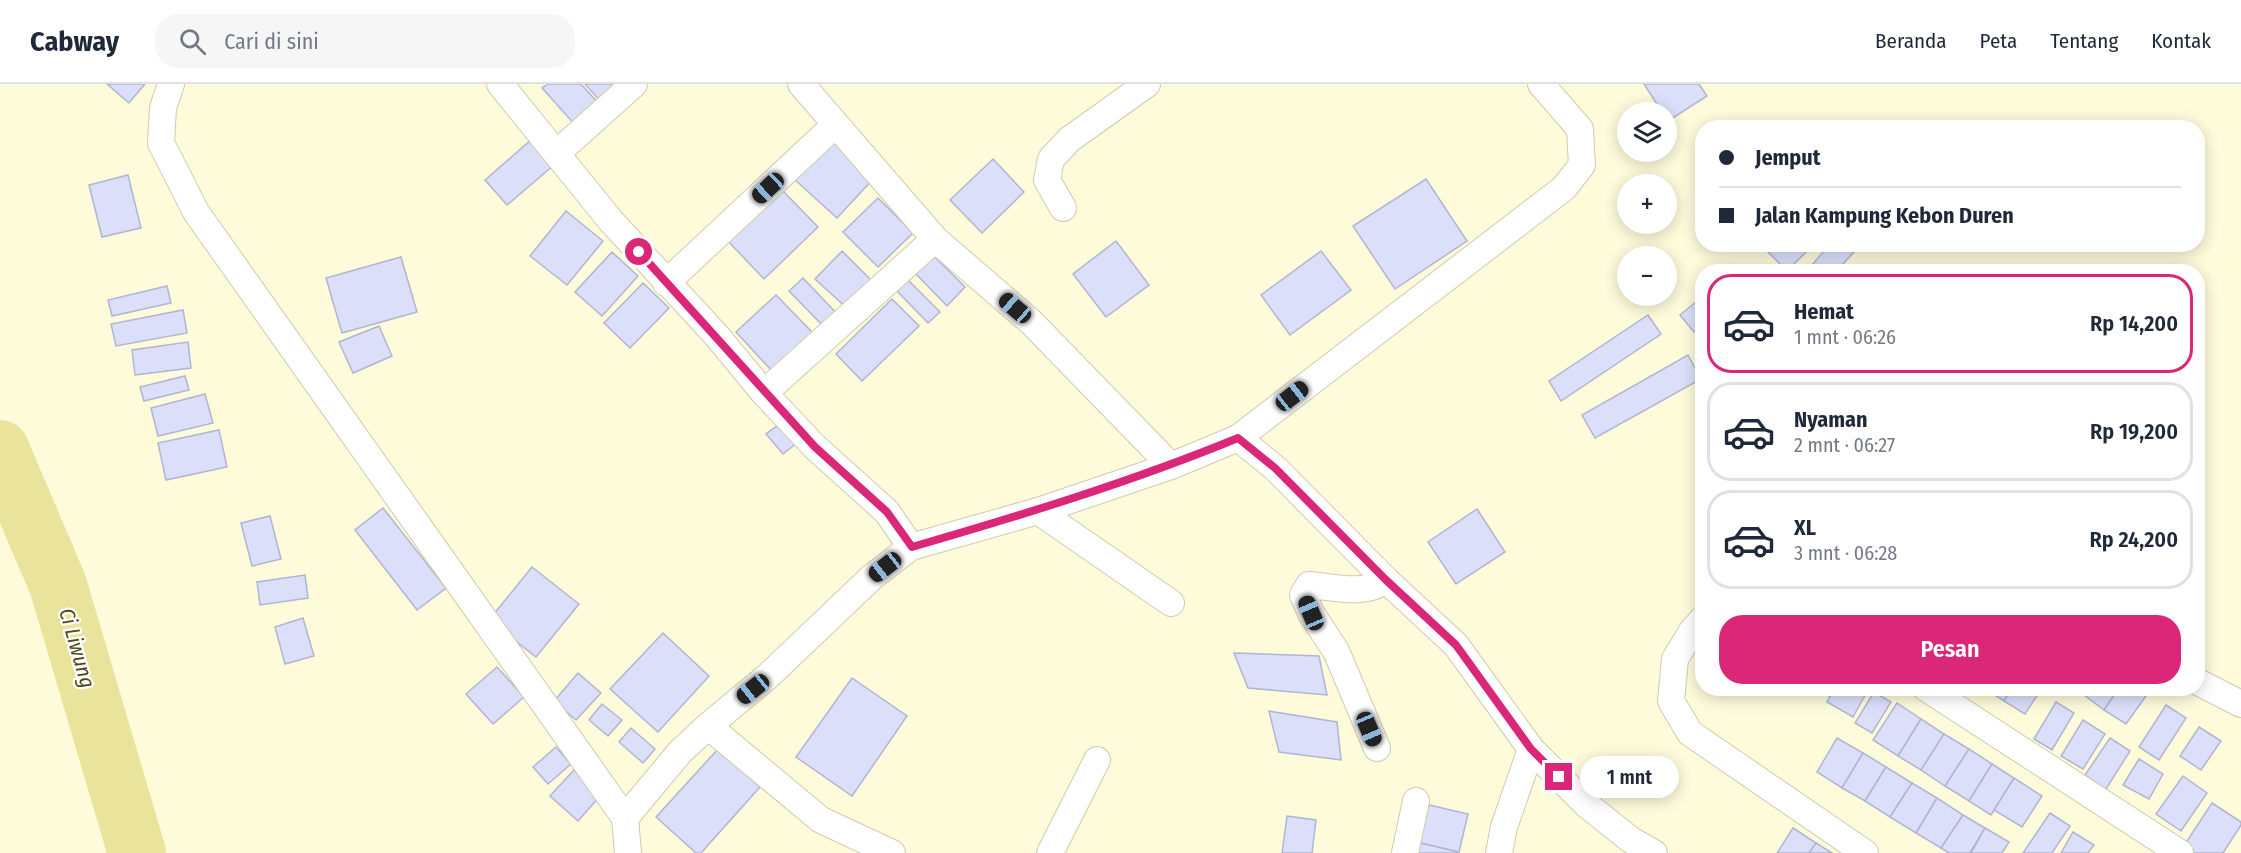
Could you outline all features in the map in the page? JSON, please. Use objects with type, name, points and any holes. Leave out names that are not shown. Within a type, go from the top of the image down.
[{"type":"street","points":[[171,84],[163,108],[161,143],[196,212],[625,818],[628,853]]},
{"type":"street","points":[[500,84],[666,284],[717,336],[764,393],[815,447],[887,512],[912,547]]},
{"type":"street","points":[[557,153],[634,84]]},
{"type":"street","points":[[801,84],[935,239],[1031,322],[1171,466]]},
{"type":"street","points":[[1063,208],[1047,180],[1052,159],[1070,139],[1147,84]]},
{"type":"street","points":[[625,818],[680,752],[768,676],[872,577],[912,547],[1038,511],[1171,466],[1238,438],[1564,188],[1582,165],[1580,129],[1541,84]]},
{"type":"street","points":[[666,284],[835,125]]},
{"type":"street","points":[[764,393],[935,239]]},
{"type":"street","points":[[1238,438],[1290,482],[1386,580],[1456,645],[1531,749],[1587,805],[1631,840],[1654,853]]},
{"type":"street","points":[[1038,511],[1171,603]]},
{"type":"street","points":[[1377,748],[1336,651],[1311,613],[1304,595],[1309,585],[1352,590],[1377,587],[1386,580]]},
{"type":"street","points":[[1695,628],[1675,659],[1671,701],[1690,733],[1865,853]]},
{"type":"street","points":[[2205,686],[2241,704]]},
{"type":"street","points":[[1938,696],[2180,853]]},
{"type":"street","points":[[708,726],[821,820],[892,853]]},
{"type":"street","points":[[1499,853],[1504,827],[1531,749]]},
{"type":"street","points":[[1050,853],[1097,760]]},
{"type":"street","points":[[1405,853],[1416,801]]},
{"type":"building","points":[[107,84],[145,84],[129,103]]},
{"type":"building","points":[[548,84],[581,84],[600,105],[576,126],[542,88]]},
{"type":"building","points":[[585,84],[612,84],[617,90],[602,103]]},
{"type":"building","points":[[1644,84],[1699,84],[1707,96],[1677,115],[1677,102],[1656,102]]},
{"type":"building","points":[[831,138],[874,178],[837,218],[793,178]]},
{"type":"building","points":[[532,139],[554,165],[507,205],[485,180]]},
{"type":"building","points":[[993,159],[1024,192],[982,233],[950,200]]},
{"type":"building","points":[[128,175],[141,228],[102,237],[89,185]]},
{"type":"building","points":[[1426,179],[1467,241],[1395,289],[1353,226]]},
{"type":"building","points":[[780,188],[818,227],[764,279],[726,239]]},
{"type":"building","points":[[878,198],[913,233],[878,267],[843,232]]},
{"type":"building","points":[[566,211],[603,241],[567,285],[530,256]]},
{"type":"building","points":[[1116,241],[1149,285],[1106,317],[1073,274]]},
{"type":"building","points":[[842,251],[875,284],[850,311],[815,279]]},
{"type":"building","points":[[1321,251],[1351,290],[1290,335],[1261,295]]},
{"type":"building","points":[[612,252],[638,276],[602,316],[575,292]]},
{"type":"building","points":[[1768,252],[1806,252],[1794,264],[1780,264]]},
{"type":"building","points":[[1823,252],[1854,252],[1843,264],[1813,264]]},
{"type":"building","points":[[932,254],[965,287],[947,306],[914,272]]},
{"type":"building","points":[[401,257],[417,312],[342,333],[326,278]]},
{"type":"building","points":[[803,278],[841,318],[828,331],[789,291]]},
{"type":"building","points":[[908,280],[940,312],[928,323],[897,291]]},
{"type":"building","points":[[643,283],[669,308],[630,348],[604,323]]},
{"type":"building","points":[[167,286],[171,303],[112,316],[108,300]]},
{"type":"building","points":[[776,295],[813,333],[772,371],[736,332]]},
{"type":"building","points":[[892,299],[919,326],[862,381],[836,354]]},
{"type":"building","points":[[1695,303],[1695,331],[1694,332],[1680,315]]},
{"type":"building","points":[[183,310],[187,333],[116,346],[111,324]]},
{"type":"building","points":[[1648,315],[1661,334],[1561,401],[1549,381]]},
{"type":"building","points":[[379,326],[392,356],[353,373],[339,342]]},
{"type":"building","points":[[188,342],[191,368],[135,375],[132,350]]},
{"type":"building","points":[[1688,355],[1695,368],[1695,382],[1595,438],[1582,415]]},
{"type":"building","points":[[185,376],[189,390],[144,401],[140,387]]},
{"type":"building","points":[[205,394],[213,423],[158,436],[151,408]]},
{"type":"building","points":[[781,423],[797,443],[783,454],[766,434]]},
{"type":"building","points":[[219,430],[227,467],[166,480],[158,443]]},
{"type":"building","points":[[383,508],[446,588],[417,610],[355,530]]},
{"type":"building","points":[[1477,509],[1505,552],[1456,584],[1428,542]]},
{"type":"building","points":[[270,516],[281,559],[252,566],[241,523]]},
{"type":"building","points":[[532,567],[579,604],[536,657],[489,620]]},
{"type":"building","points":[[305,575],[308,598],[260,605],[257,582]]},
{"type":"building","points":[[303,618],[314,656],[285,664],[275,627]]},
{"type":"building","points":[[663,633],[709,676],[658,732],[610,689]]},
{"type":"building","points":[[1234,653],[1319,656],[1327,695],[1248,688]]},
{"type":"building","points":[[497,667],[524,697],[493,724],[466,694]]},
{"type":"building","points":[[578,673],[601,693],[576,720],[554,701]]},
{"type":"building","points":[[852,678],[907,716],[852,796],[796,757]]},
{"type":"building","points":[[1830,696],[1865,696],[1853,717],[1827,702]]},
{"type":"building","points":[[1872,696],[1881,696],[1891,702],[1872,733],[1855,723]]},
{"type":"building","points":[[1996,696],[2007,696],[2004,701]]},
{"type":"building","points":[[2007,696],[2037,696],[2025,714],[2004,701]]},
{"type":"building","points":[[2085,696],[2114,696],[2104,710]]},
{"type":"building","points":[[2114,696],[2146,696],[2126,724],[2104,710]]},
{"type":"building","points":[[2056,702],[2074,713],[2052,750],[2034,739]]},
{"type":"building","points":[[1897,703],[1921,719],[1898,756],[1873,740]]},
{"type":"building","points":[[602,704],[622,720],[608,736],[589,720]]},
{"type":"building","points":[[2166,705],[2186,718],[2159,760],[2139,747]]},
{"type":"building","points":[[1269,711],[1337,722],[1341,760],[1279,752]]},
{"type":"building","points":[[1921,719],[1944,734],[1921,770],[1898,756]]},
{"type":"building","points":[[2083,720],[2105,734],[2083,769],[2061,756]]},
{"type":"building","points":[[2199,727],[2221,741],[2201,770],[2180,756]]},
{"type":"building","points":[[631,728],[655,749],[643,763],[619,742]]},
{"type":"building","points":[[1944,734],[1969,749],[1945,786],[1921,770]]},
{"type":"building","points":[[1837,738],[1863,753],[1842,788],[1817,772]]},
{"type":"building","points":[[2110,738],[2130,751],[2106,789],[2085,775]]},
{"type":"building","points":[[556,747],[571,764],[548,784],[533,767]]},
{"type":"building","points":[[718,749],[760,787],[701,853],[696,853],[656,817]]},
{"type":"building","points":[[1969,749],[1992,764],[1969,801],[1945,786]]},
{"type":"building","points":[[1863,753],[1886,767],[1865,801],[1842,788]]},
{"type":"building","points":[[2139,759],[2163,774],[2149,799],[2123,785]]},
{"type":"building","points":[[1992,764],[2014,778],[1991,815],[1969,801]]},
{"type":"building","points":[[1886,767],[1912,783],[1890,817],[1865,801]]},
{"type":"building","points":[[574,770],[601,795],[578,821],[550,796]]},
{"type":"building","points":[[2183,776],[2207,793],[2181,831],[2156,814]]},
{"type":"building","points":[[2014,778],[2042,796],[2022,827],[1994,810]]},
{"type":"building","points":[[1912,783],[1937,798],[1916,833],[1890,817]]},
{"type":"building","points":[[1937,798],[1963,815],[1941,848],[1916,833]]},
{"type":"building","points":[[2212,803],[2241,822],[2241,825],[2223,853],[2192,853],[2183,847]]},
{"type":"building","points":[[1425,804],[1468,814],[1459,852],[1416,842]]},
{"type":"building","points":[[2050,813],[2070,826],[2052,853],[2023,853]]},
{"type":"building","points":[[1963,815],[1985,828],[1970,853],[1949,853],[1941,848]]},
{"type":"building","points":[[1287,816],[1316,820],[1312,853],[1282,853]]},
{"type":"building","points":[[1793,828],[1816,843],[1809,853],[1777,853]]},
{"type":"building","points":[[1985,828],[2009,842],[2002,853],[1971,853]]},
{"type":"building","points":[[2073,832],[2094,845],[2088,853],[2061,853]]},
{"type":"building","points":[[1416,842],[1459,852],[1459,853],[1414,853]]},
{"type":"building","points":[[1816,843],[1832,853],[1809,853]]},
{"type":"waterway","name":"Ci Liwung","points":[[0,449],[58,585],[137,853]]},
{"type":"route","points":[[639,252],[815,447],[887,512],[912,547],[1038,511],[1171,466],[1238,438],[1275,468],[1386,580],[1456,645],[1531,749],[1559,777]]}]
